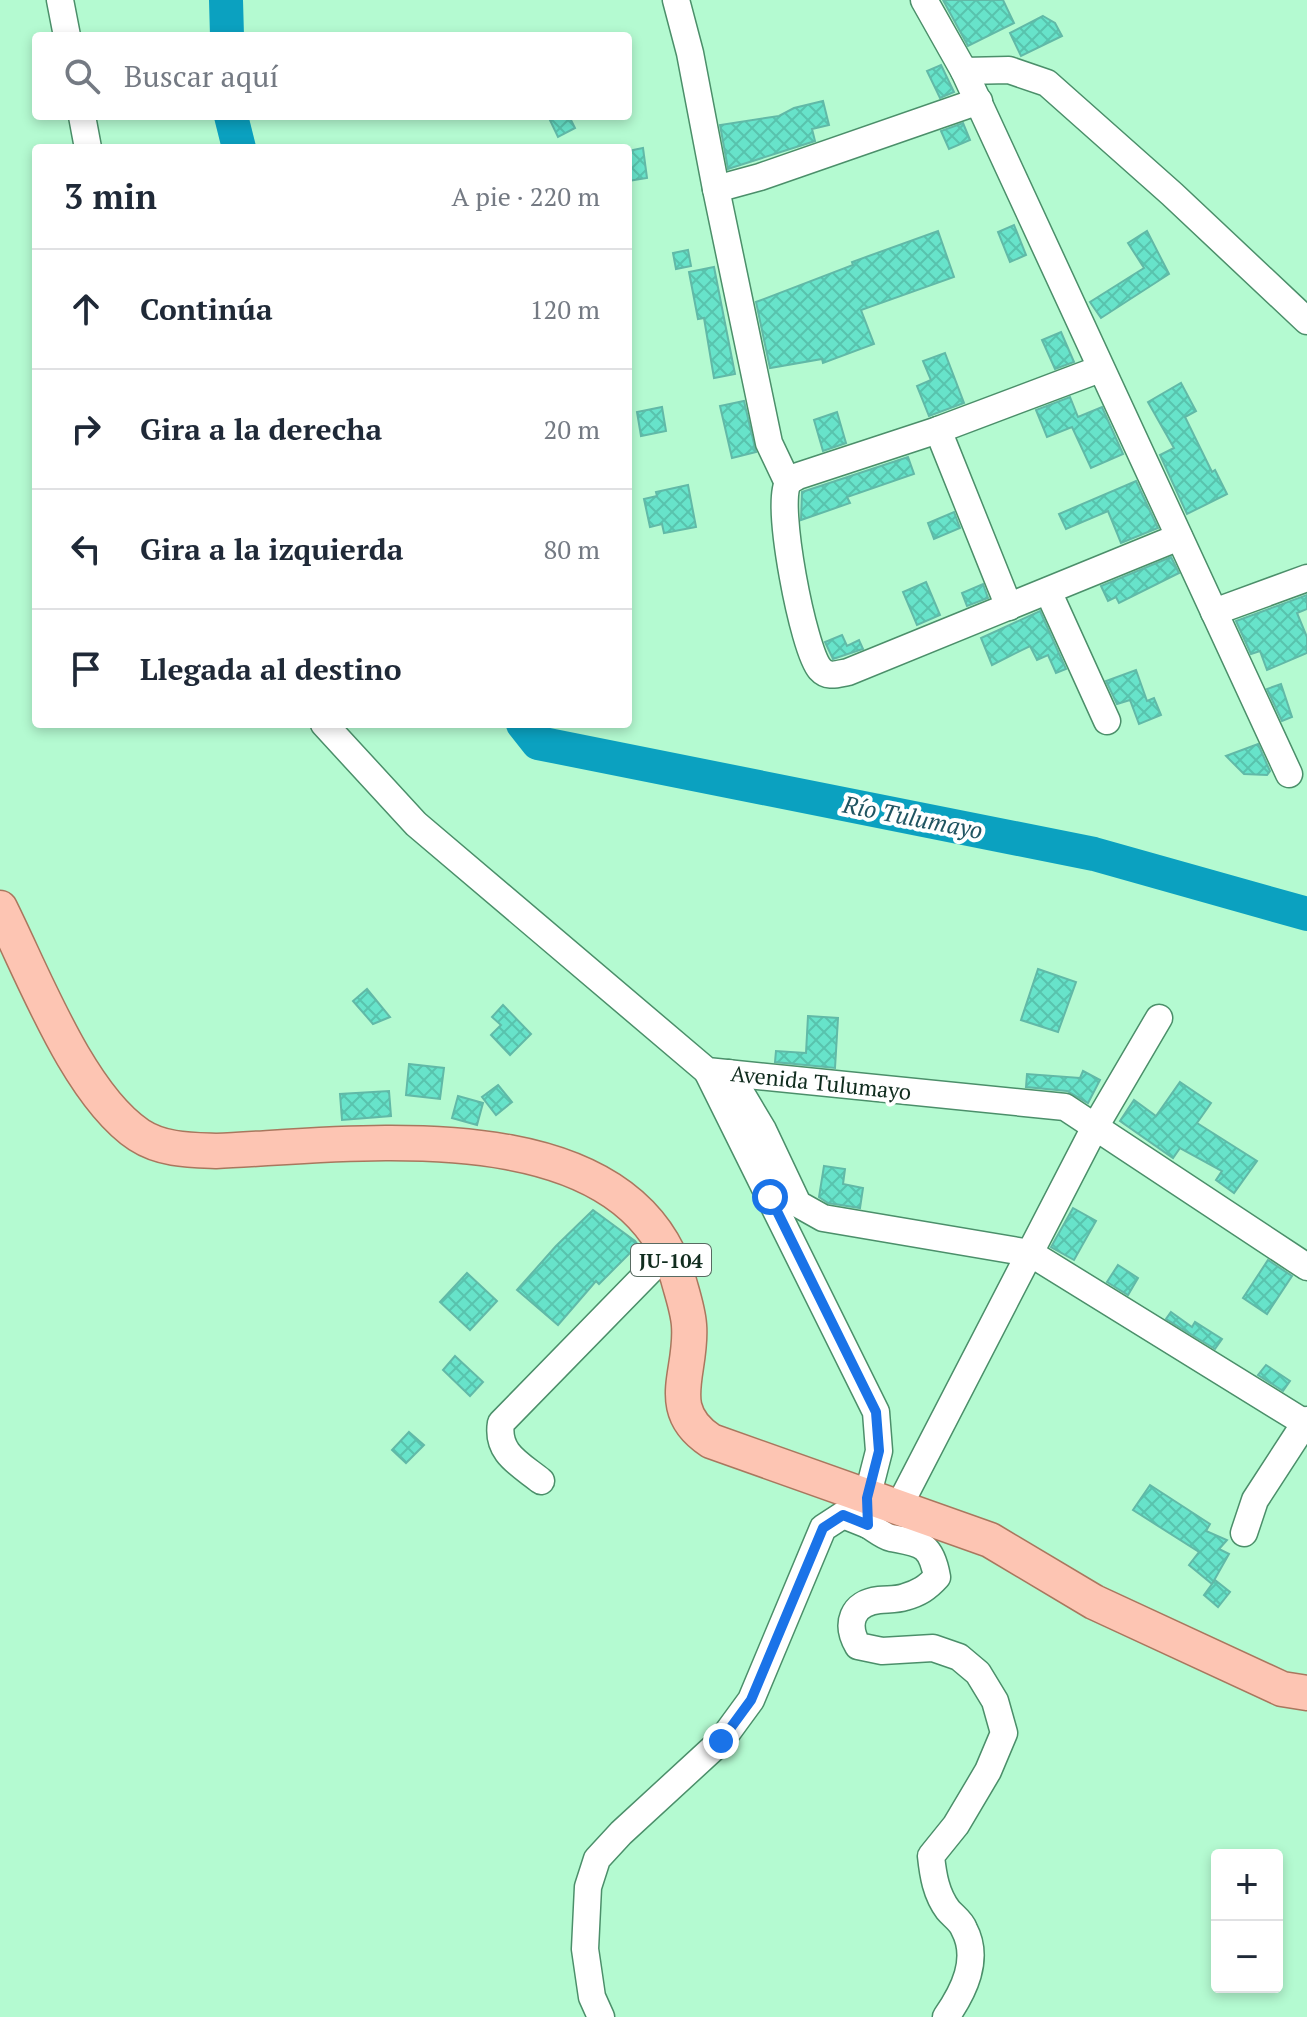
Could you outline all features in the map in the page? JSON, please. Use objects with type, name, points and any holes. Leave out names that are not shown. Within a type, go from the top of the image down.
[{"type":"main road","name":"JU-104","points":[[0,908],[83,1071],[102,1099],[140,1135],[180,1150],[445,1144],[494,1149],[565,1168],[620,1196],[643,1215],[668,1252],[689,1325],[683,1403],[687,1420],[697,1432],[711,1441],[763,1458],[878,1510],[990,1540],[1094,1602],[1282,1689],[1307,1693]]},
{"type":"street","points":[[60,0],[66,32]]},
{"type":"street","points":[[676,0],[690,53],[769,443],[788,483]]},
{"type":"street","points":[[924,0],[979,101],[1289,774]]},
{"type":"street","points":[[964,71],[1009,70],[1047,83],[1172,194],[1307,321]]},
{"type":"street","points":[[716,189],[760,177],[979,101]]},
{"type":"street","points":[[83,120],[87,144]]},
{"type":"street","points":[[1100,369],[938,430],[798,476],[788,483],[785,494],[787,535],[797,608],[814,659],[821,671],[831,676],[848,672],[1179,537]]},
{"type":"street","points":[[938,430],[1009,607]]},
{"type":"street","points":[[1214,612],[1307,578]]},
{"type":"street","points":[[1048,591],[1107,721]]},
{"type":"street","name":"Avenida Tulumayo","points":[[328,728],[416,824],[718,1072],[1065,1107],[1307,1267]]},
{"type":"street","points":[[878,1510],[1030,1253],[1095,1127],[1159,1018]]},
{"type":"street","points":[[718,1072],[774,1152],[798,1204],[823,1218],[1030,1253],[1306,1421],[1255,1500],[1244,1533]]},
{"type":"street","points":[[718,1072],[876,1412],[878,1510],[888,1537],[911,1539],[925,1548],[934,1562],[937,1577],[925,1590],[863,1605],[853,1615],[851,1634],[858,1646],[882,1651],[933,1648],[959,1657],[978,1673],[995,1701],[1004,1733],[988,1771],[931,1856],[933,1880],[947,1909],[964,1926],[973,1952],[962,1994],[946,2017]]},
{"type":"street","points":[[541,1481],[505,1451],[499,1437],[501,1423],[668,1252]]},
{"type":"street","points":[[601,2017],[592,1997],[585,1949],[588,1887],[597,1859],[721,1741],[751,1700],[823,1528],[843,1515],[878,1510]]},
{"type":"building","points":[[943,0],[1003,0],[1014,23],[968,46]]},
{"type":"building","points":[[1043,16],[1055,23],[1062,36],[1021,56],[1010,33]]},
{"type":"building","points":[[941,65],[954,92],[940,98],[927,71]]},
{"type":"building","points":[[823,101],[829,125],[812,129],[815,141],[728,169],[720,125],[779,116],[794,108]]},
{"type":"building","points":[[550,120],[571,120],[575,128],[558,137]]},
{"type":"building","points":[[963,123],[970,140],[949,149],[941,131]]},
{"type":"building","points":[[643,148],[647,178],[632,180],[632,150]]},
{"type":"building","points":[[1014,225],[1026,255],[1010,262],[998,232]]},
{"type":"building","points":[[938,231],[954,277],[861,310],[874,344],[823,363],[822,359],[770,368],[756,302]]},
{"type":"building","points":[[1147,231],[1169,274],[1101,318],[1090,302],[1144,268],[1128,243]]},
{"type":"building","points":[[688,250],[691,266],[676,269],[673,253]]},
{"type":"building","points":[[714,267],[735,374],[714,378],[704,318],[698,319],[689,272]]},
{"type":"building","points":[[1061,332],[1074,362],[1055,369],[1042,340]]},
{"type":"building","points":[[945,353],[964,403],[929,416],[917,386],[931,380],[923,361]]},
{"type":"building","points":[[1181,383],[1196,411],[1185,417],[1212,472],[1215,470],[1227,494],[1187,514],[1160,455],[1174,448],[1148,402]]},
{"type":"building","points":[[1070,397],[1078,417],[1102,407],[1123,454],[1091,468],[1072,427],[1047,437],[1036,410]]},
{"type":"building","points":[[744,401],[756,452],[732,458],[720,406]]},
{"type":"building","points":[[662,407],[666,431],[641,436],[637,412]]},
{"type":"building","points":[[837,412],[846,443],[823,451],[814,420]]},
{"type":"building","points":[[908,457],[914,474],[847,497],[850,503],[801,520],[802,492]]},
{"type":"building","points":[[1136,481],[1158,528],[1121,543],[1108,511],[1066,529],[1059,514]]},
{"type":"building","points":[[688,485],[696,527],[664,533],[662,524],[650,527],[644,499],[657,496],[656,492]]},
{"type":"building","points":[[954,512],[960,528],[934,539],[928,523]]},
{"type":"building","points":[[1171,557],[1179,573],[1119,603],[1116,597],[1108,601],[1101,586]]},
{"type":"building","points":[[926,582],[940,615],[917,625],[903,592]]},
{"type":"building","points":[[983,584],[988,598],[967,606],[962,593]]},
{"type":"building","points":[[1307,595],[1307,609],[1297,613],[1307,637],[1307,653],[1267,670],[1260,651],[1251,654],[1236,621]]},
{"type":"building","points":[[1040,611],[1066,669],[1056,673],[1048,655],[1037,660],[1030,646],[992,665],[981,638]]},
{"type":"building","points":[[842,635],[847,646],[859,640],[863,649],[833,659],[825,642]]},
{"type":"building","points":[[1136,670],[1147,701],[1154,698],[1161,715],[1139,724],[1130,700],[1117,704],[1106,681]]},
{"type":"building","points":[[1281,684],[1292,717],[1282,721],[1267,689]]},
{"type":"building","points":[[1258,744],[1270,771],[1267,775],[1244,774],[1226,756]]},
{"type":"building","points":[[1038,969],[1076,982],[1058,1032],[1021,1020]]},
{"type":"building","points":[[367,989],[390,1017],[373,1024],[353,1001]]},
{"type":"building","points":[[503,1005],[531,1034],[510,1055],[491,1035],[501,1025],[492,1017]]},
{"type":"building","points":[[808,1016],[838,1018],[835,1068],[775,1062],[776,1051],[806,1053]]},
{"type":"building","points":[[409,1064],[444,1068],[440,1099],[406,1095]]},
{"type":"building","points":[[1083,1071],[1100,1080],[1088,1103],[1067,1091],[1026,1087],[1027,1074],[1080,1078]]},
{"type":"building","points":[[1180,1082],[1211,1103],[1197,1123],[1257,1161],[1234,1193],[1216,1180],[1222,1171],[1180,1148],[1173,1158],[1120,1121],[1134,1100],[1156,1116]]},
{"type":"building","points":[[498,1085],[512,1102],[496,1115],[482,1097]]},
{"type":"building","points":[[389,1091],[391,1116],[342,1120],[340,1094]]},
{"type":"building","points":[[458,1096],[483,1103],[477,1125],[452,1118]]},
{"type":"building","points":[[824,1166],[845,1169],[843,1184],[863,1188],[860,1208],[828,1203],[819,1197]]},
{"type":"building","points":[[1073,1208],[1096,1221],[1074,1260],[1051,1247]]},
{"type":"building","points":[[593,1210],[638,1245],[599,1284],[596,1281],[558,1325],[517,1290]]},
{"type":"building","points":[[1268,1260],[1292,1276],[1267,1314],[1243,1298]]},
{"type":"building","points":[[1118,1265],[1138,1278],[1128,1295],[1107,1282]]},
{"type":"building","points":[[467,1273],[497,1301],[470,1330],[440,1302]]},
{"type":"building","points":[[1171,1312],[1192,1327],[1195,1322],[1222,1339],[1215,1349],[1166,1319]]},
{"type":"building","points":[[455,1356],[483,1382],[470,1396],[443,1370]]},
{"type":"building","points":[[1266,1365],[1290,1381],[1283,1391],[1258,1375]]},
{"type":"building","points":[[409,1432],[424,1445],[406,1463],[392,1450]]},
{"type":"building","points":[[1150,1485],[1210,1524],[1206,1531],[1227,1540],[1219,1549],[1229,1554],[1212,1584],[1189,1565],[1199,1552],[1133,1510]]},
{"type":"building","points":[[1215,1580],[1230,1592],[1218,1607],[1204,1595]]},
{"type":"waterway","name":"Río Tulumayo","points":[[226,0],[227,32]]},
{"type":"waterway","name":"Río Tulumayo","points":[[232,120],[238,144]]},
{"type":"waterway","name":"Río Tulumayo","points":[[526,728],[538,743],[1094,854],[1307,914]]},
{"type":"route","points":[[721,1741],[751,1700],[823,1528],[843,1515],[868,1525],[867,1498],[879,1451],[876,1412],[770,1197]]}]
